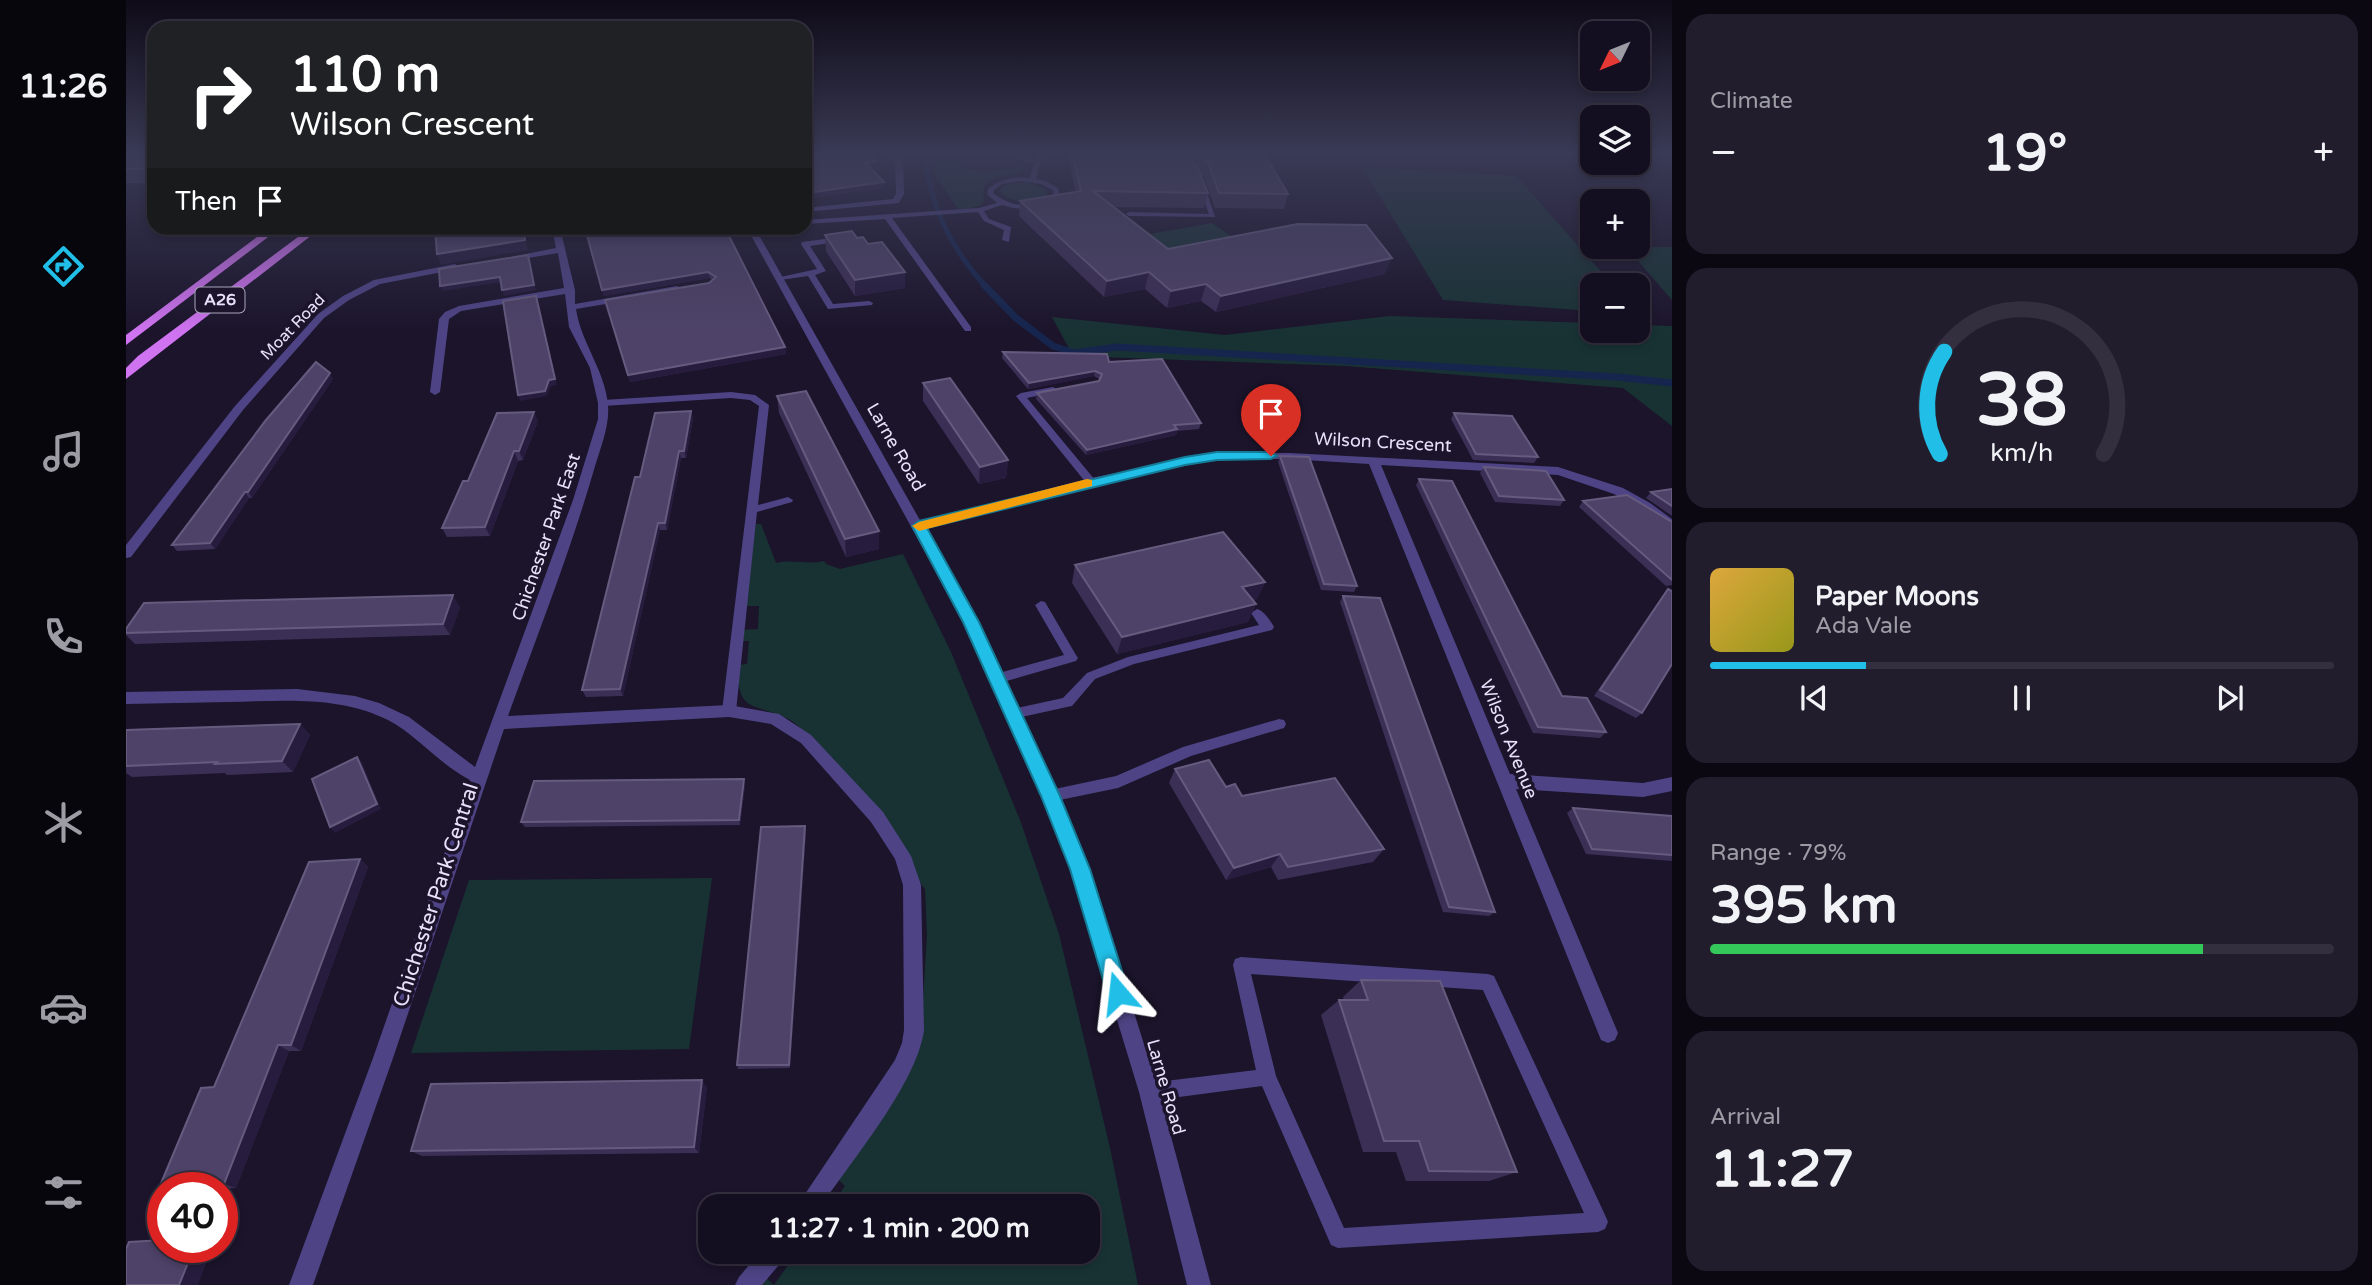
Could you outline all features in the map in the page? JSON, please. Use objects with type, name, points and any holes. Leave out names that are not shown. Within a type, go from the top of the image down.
[{"type":"main road","name":"A26","points":[[126,341],[265,235]]},
{"type":"main road","name":"A26","points":[[126,375],[142,359],[307,235]]},
{"type":"street","name":"Chichester Park East","points":[[479,777],[579,500],[603,419],[603,403],[595,368],[574,327],[570,290],[557,235]]},
{"type":"street","name":"Larne Road","points":[[755,235],[971,622],[1051,796],[1080,869],[1149,1092],[1199,1285]]},
{"type":"street","points":[[496,260],[560,250]]},
{"type":"street","name":"Moat Road","points":[[126,554],[239,408],[321,316],[346,298],[377,282],[471,264]]},
{"type":"street","points":[[572,307],[683,288]]},
{"type":"street","points":[[435,392],[444,319],[447,314],[459,309],[570,290]]},
{"type":"street","name":"Wilson Crescent","points":[[919,526],[1091,482],[1217,456],[1289,456],[1558,471],[1630,496],[1672,525]]},
{"type":"street","name":"Wilson Avenue","points":[[1374,461],[1608,1033]]},
{"type":"street","name":"Chichester Park Central","points":[[126,698],[303,695],[358,703],[390,714],[419,731],[468,772],[479,777],[301,1285]]},
{"type":"street","points":[[500,723],[729,711],[774,718],[802,735],[888,831],[902,856],[912,885],[912,1044],[885,1095],[816,1194]]},
{"type":"street","points":[[1506,781],[1643,790],[1672,784]]},
{"type":"street","points":[[747,1285],[765,1264]]},
{"type":"lane","points":[[812,222],[943,213]]},
{"type":"lane","points":[[982,213],[988,222],[1008,229],[1006,240]]},
{"type":"lane","points":[[1129,214],[1213,216],[1212,213]]},
{"type":"lane","points":[[888,218],[968,329]]},
{"type":"lane","points":[[780,278],[822,271],[805,244],[841,239]]},
{"type":"lane","points":[[810,273],[831,307],[869,303]]},
{"type":"lane","points":[[1070,387],[1021,396],[1091,482]]},
{"type":"lane","points":[[603,403],[731,395],[761,401],[766,410],[729,711]]},
{"type":"lane","points":[[754,509],[788,500]]},
{"type":"lane","points":[[996,679],[1072,658],[1041,606]]},
{"type":"lane","points":[[1013,715],[1067,702],[1091,676],[1132,660],[1268,628],[1257,613]]},
{"type":"lane","points":[[1051,796],[1118,782],[1188,751],[1279,724]]},
{"type":"lane","points":[[1241,965],[1488,982],[1598,1222],[1338,1238],[1267,1077],[1241,965]]},
{"type":"lane","points":[[1149,1092],[1267,1077]]},
{"type":"green space","points":[[1390,213],[1549,213],[1580,248],[1580,259],[1590,259],[1602,273],[1580,273],[1580,310],[1443,300]]},
{"type":"green space","points":[[1212,223],[1238,241],[1158,256],[1134,237]]},
{"type":"green space","points":[[1650,247],[1672,247],[1672,300],[1650,273],[1636,259],[1650,259]]},
{"type":"green space","points":[[1390,316],[1580,323],[1580,343],[1650,343],[1650,325],[1672,326],[1672,426],[1623,388],[1346,366],[1073,356],[1052,317],[1225,335]]},
{"type":"green space","points":[[756,524],[761,524],[776,563],[824,561],[840,569],[903,554],[951,652],[1020,820],[1059,934],[1110,1148],[1138,1285],[774,1285],[789,1264],[1100,1264],[1100,1194],[839,1194],[845,1186],[836,1177],[921,1033],[927,935],[925,889],[812,739],[790,720],[748,704],[744,699],[738,680],[738,665],[747,664],[749,641],[740,641],[741,630],[758,629],[759,606],[745,606]]},
{"type":"green space","points":[[712,878],[689,1049],[411,1053],[469,880]]},
{"type":"green space","points":[[766,1278],[774,1285],[760,1285]]},
{"type":"building","points":[[1033,213],[1121,213],[1168,249],[1298,224],[1366,225],[1392,258],[1221,296],[1206,284],[1171,291],[1149,272],[1107,281]]},
{"type":"building","points":[[852,231],[857,238],[863,237],[868,244],[882,242],[905,272],[855,280],[825,235]]},
{"type":"building","points":[[436,235],[524,235],[525,240],[437,254]]},
{"type":"building","points":[[587,235],[729,235],[785,347],[628,375],[605,300],[709,283],[716,277],[708,272],[602,290]]},
{"type":"building","points":[[528,255],[534,285],[502,290],[500,277],[440,286],[439,269]]},
{"type":"building","points":[[536,296],[555,379],[549,380],[545,391],[518,395],[503,301]]},
{"type":"building","points":[[1003,352],[1107,354],[1109,362],[1162,359],[1201,423],[1174,425],[1177,429],[1087,450],[1037,393],[1099,381],[1102,374],[1095,371],[1029,383]]},
{"type":"building","points":[[316,362],[330,373],[210,543],[172,545],[266,420]]},
{"type":"building","points":[[950,378],[1008,460],[980,467],[923,383]]},
{"type":"building","points":[[806,391],[879,531],[845,539],[777,396]]},
{"type":"building","points":[[691,411],[684,451],[679,451],[665,523],[658,523],[620,689],[582,690],[635,477],[640,477],[655,413]]},
{"type":"building","points":[[534,412],[519,451],[514,451],[485,527],[442,528],[463,481],[468,481],[497,413]]},
{"type":"building","points":[[1454,413],[1512,416],[1538,457],[1476,454]]},
{"type":"building","points":[[1280,456],[1309,457],[1357,586],[1324,584]]},
{"type":"building","points":[[1484,467],[1546,471],[1564,500],[1499,496]]},
{"type":"building","points":[[1419,479],[1452,481],[1562,696],[1587,698],[1606,732],[1538,727]]},
{"type":"building","points":[[1672,489],[1672,506],[1651,492]]},
{"type":"building","points":[[1627,495],[1672,522],[1672,580],[1583,501]]},
{"type":"building","points":[[1223,532],[1265,582],[1242,587],[1256,604],[1122,637],[1075,565]]},
{"type":"building","points":[[1668,589],[1672,591],[1672,664],[1642,713],[1600,690]]},
{"type":"building","points":[[453,595],[443,624],[126,633],[144,603]]},
{"type":"building","points":[[1343,596],[1380,598],[1495,912],[1449,907]]},
{"type":"building","points":[[300,724],[282,761],[126,766],[126,730]]},
{"type":"building","points":[[357,757],[377,804],[330,827],[312,779]]},
{"type":"building","points":[[1209,760],[1226,787],[1235,784],[1242,796],[1335,778],[1384,849],[1288,867],[1280,854],[1234,868],[1175,769]]},
{"type":"building","points":[[744,779],[739,820],[521,822],[534,781]]},
{"type":"building","points":[[1573,808],[1672,816],[1672,855],[1592,849]]},
{"type":"building","points":[[805,826],[789,1065],[737,1065],[761,827]]},
{"type":"building","points":[[360,859],[291,1045],[278,1045],[229,1172],[166,1172],[201,1088],[214,1087],[309,862]]},
{"type":"building","points":[[1361,980],[1440,981],[1517,1172],[1429,1171],[1419,1141],[1384,1141],[1339,1000],[1368,1000]]},
{"type":"building","points":[[702,1080],[694,1147],[411,1151],[431,1084]]},
{"type":"building","points":[[147,1241],[147,1263],[188,1263],[179,1285],[126,1285],[126,1249],[129,1242]]},
{"type":"waterway","points":[[939,213],[962,257],[986,287]]},
{"type":"waterway","points":[[984,285],[1016,318],[1053,346],[1074,353],[1117,347],[1617,377],[1672,383]]},
{"type":"slow traffic","points":[[919,526],[1087,483]]},
{"type":"route","points":[[1118,993],[1080,869],[1051,796],[971,622],[919,526],[1091,482],[1205,457],[1271,456]]}]
